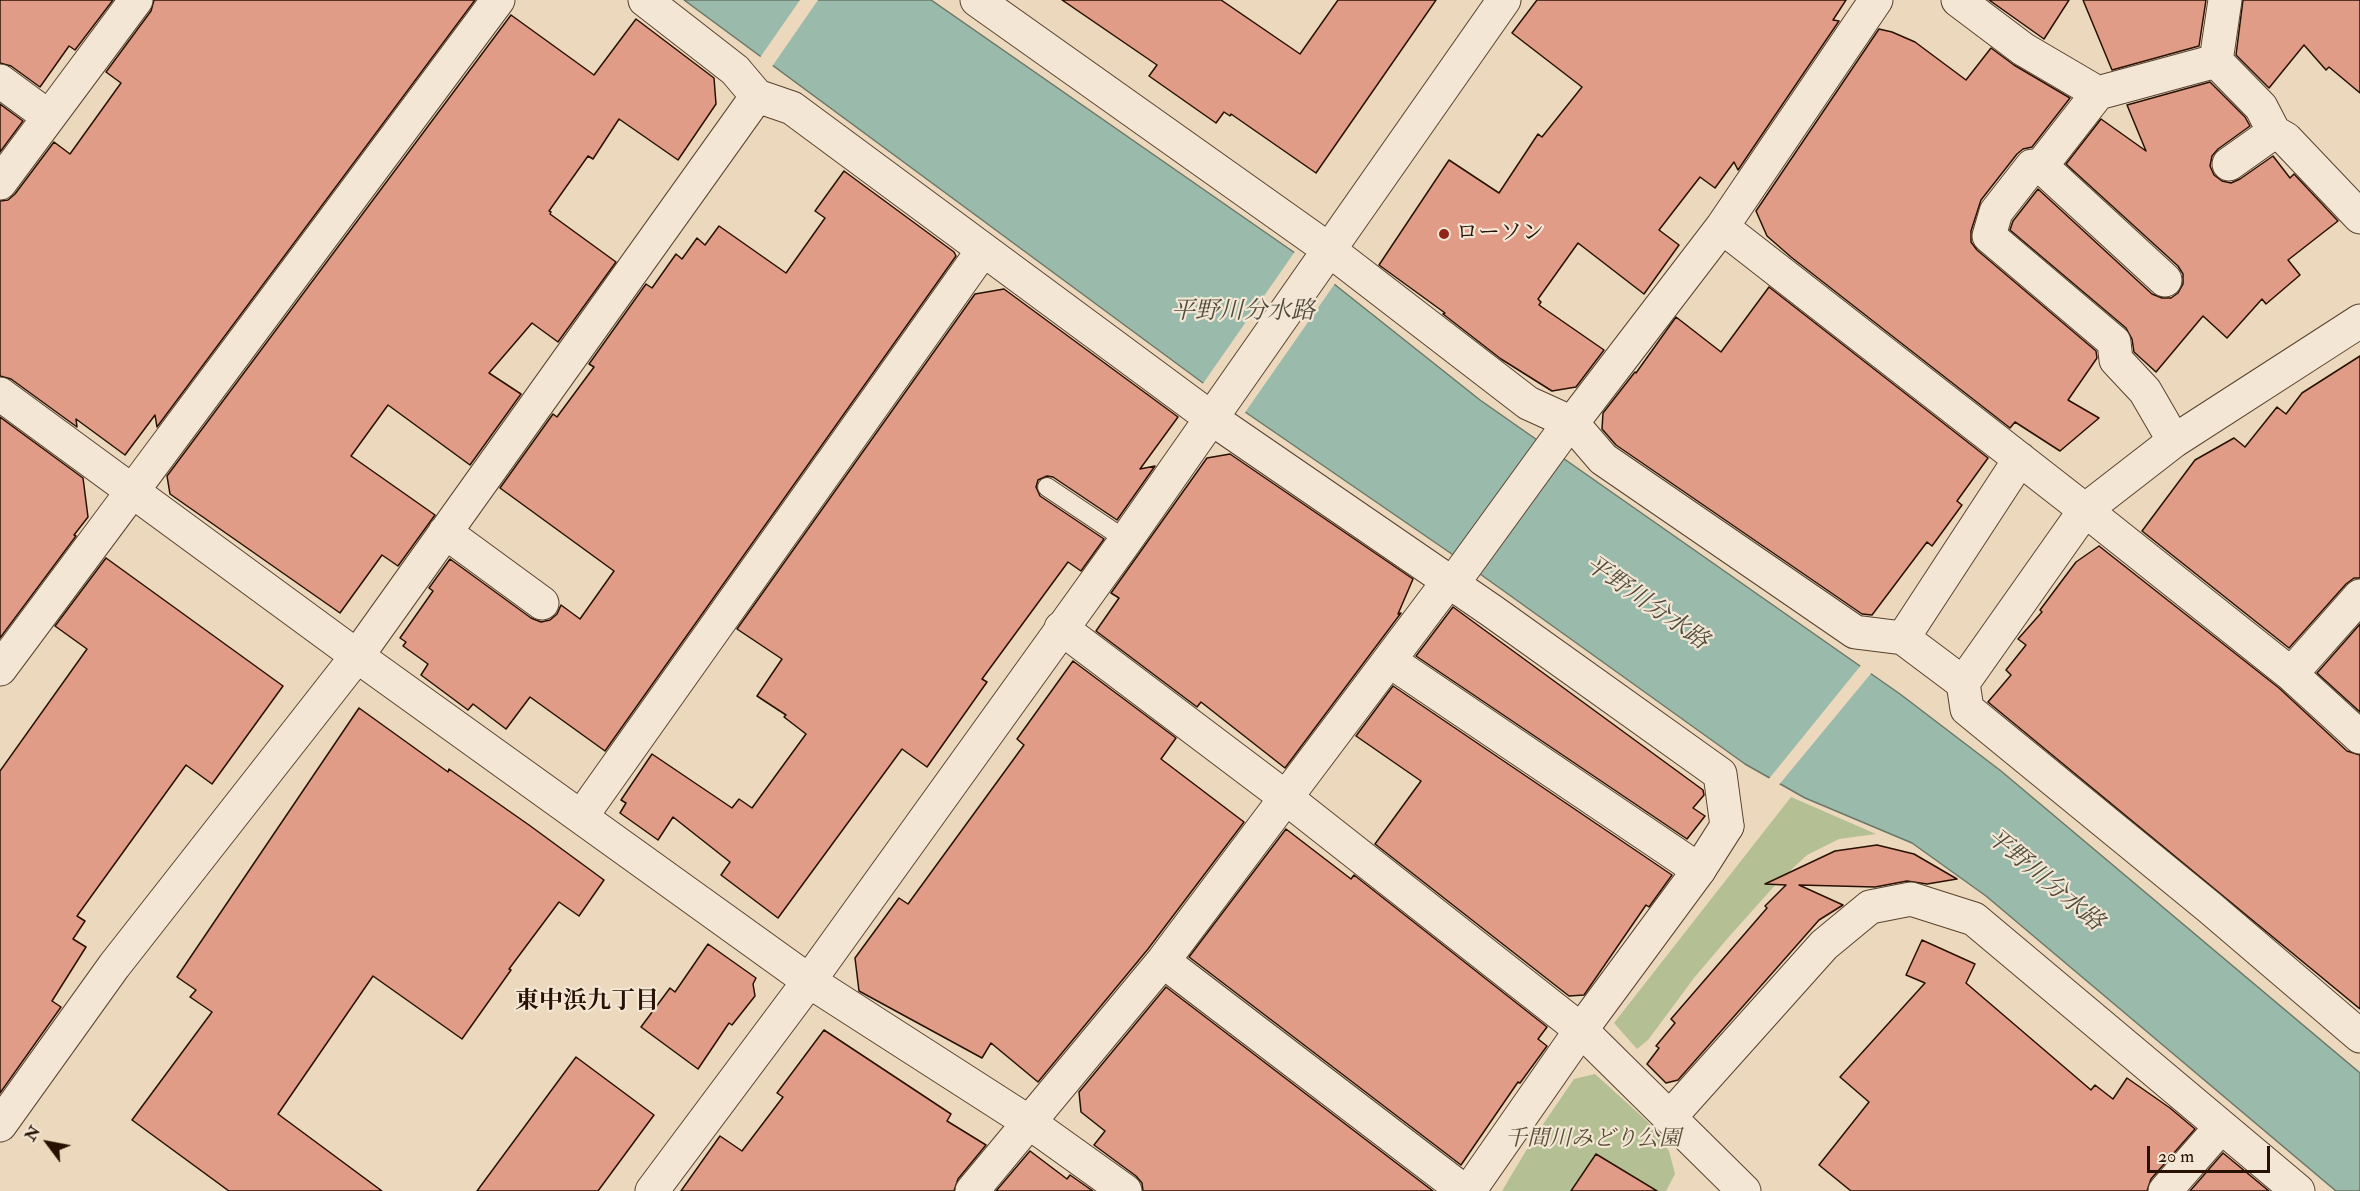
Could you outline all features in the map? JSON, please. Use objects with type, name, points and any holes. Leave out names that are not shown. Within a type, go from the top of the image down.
[{"type":"street","points":[[0,183],[136,0]]},
{"type":"street","points":[[0,669],[498,0]]},
{"type":"street","points":[[645,0],[735,70],[757,96],[792,108],[984,250],[1454,577],[1720,774],[1727,826],[1699,870],[1581,1030],[1469,1191]]},
{"type":"street","points":[[977,0],[1323,257],[1566,430],[1603,459],[1855,632],[1903,638],[1963,683]]},
{"type":"street","points":[[652,1191],[809,981],[1126,540],[1504,0]]},
{"type":"street","points":[[972,1191],[1163,961],[1285,797],[1722,226],[1876,0]]},
{"type":"street","points":[[1958,0],[2023,49],[2098,93]]},
{"type":"street","points":[[2216,61],[2225,0]]},
{"type":"street","points":[[2041,166],[2098,93],[2216,61]]},
{"type":"street","points":[[2216,61],[2261,107],[2274,132],[2286,139],[2360,217]]},
{"type":"street","points":[[0,81],[49,117]]},
{"type":"street","points":[[0,1125],[114,966],[357,656],[757,96]]},
{"type":"street","points":[[2229,164],[2274,132]]},
{"type":"street","points":[[2165,280],[2041,166],[2032,166],[1996,212],[1989,236],[2114,342],[2116,360],[2145,391],[2174,441]]},
{"type":"street","points":[[1722,226],[2291,674],[2360,736]]},
{"type":"street","points":[[581,817],[984,250]]},
{"type":"street","points":[[2360,321],[2174,441],[2085,510],[1963,683],[1966,709],[2209,906],[2360,1036]]},
{"type":"street","points":[[0,394],[357,656],[809,981],[1030,1123],[1125,1191]]},
{"type":"street","points":[[1903,638],[2020,459]]},
{"type":"street","points":[[445,532],[542,603]]},
{"type":"street","points":[[2291,674],[2360,597]]},
{"type":"street","points":[[1061,628],[1285,797],[1581,1030],[1670,1117],[1739,1189]]},
{"type":"street","points":[[1390,660],[1699,870]]},
{"type":"street","points":[[1670,1117],[1824,945],[1870,907],[1911,899],[1974,919],[2298,1191]]},
{"type":"street","points":[[1163,961],[1464,1191]]},
{"type":"street","points":[[2165,1191],[2222,1126]]},
{"type":"lane","points":[[1047,487],[1126,540]]},
{"type":"green space","points":[[1791,797],[1876,834],[1839,839],[1807,855],[1777,883],[1727,939],[1694,978],[1648,1040],[1637,1049],[1614,1023]]},
{"type":"green space","name":"千間川みどり公園","points":[[1595,1074],[1648,1122],[1669,1151],[1675,1174],[1666,1191],[1502,1191],[1533,1139],[1574,1079]]},
{"type":"water","name":"平野川分水路","points":[[684,0],[931,0],[1295,253],[1480,400],[1900,694],[2001,771],[2360,1073],[2360,1191],[2336,1191],[1986,896],[1912,843],[1805,798],[1745,764],[1462,561],[1203,383]]},
{"type":"pier","points":[[800,0],[818,0],[771,68],[759,59]]},
{"type":"pier","points":[[1296,250],[1336,282],[1244,414],[1202,385]]},
{"type":"pier","points":[[1862,664],[1873,671],[1778,786],[1768,780]]},
{"type":"building","points":[[0,0],[113,0],[75,50],[69,46],[40,87],[11,66],[0,63]]},
{"type":"building","points":[[154,0],[475,0],[157,427],[155,415],[125,455],[76,419],[77,427],[11,379],[0,376],[0,201],[8,200],[15,194],[54,142],[70,154],[121,83],[106,72],[151,11]]},
{"type":"building","points":[[1062,0],[1221,0],[1300,54],[1338,0],[1436,0],[1316,173],[1231,114],[1230,116],[1224,112],[1216,123],[1149,76],[1157,65]]},
{"type":"building","points":[[1537,0],[1846,0],[1833,20],[1839,21],[1738,170],[1734,162],[1715,188],[1700,177],[1659,230],[1679,245],[1644,294],[1578,243],[1538,299],[1541,302],[1539,305],[1604,350],[1576,387],[1552,391],[1501,359],[1443,314],[1445,313],[1379,265],[1449,160],[1499,193],[1538,134],[1542,137],[1582,87],[1512,33]]},
{"type":"building","points":[[1989,0],[2069,0],[2044,39]]},
{"type":"building","points":[[2083,0],[2206,0],[2199,46],[2112,70]]},
{"type":"building","points":[[2243,0],[2360,0],[2360,93],[2329,67],[2326,70],[2304,45],[2269,88],[2236,55]]},
{"type":"building","points":[[511,15],[594,75],[636,19],[714,78],[716,104],[678,160],[619,119],[593,159],[588,156],[549,211],[616,262],[558,342],[532,323],[489,373],[521,394],[470,465],[388,405],[351,456],[435,515],[398,566],[382,555],[340,613],[170,494],[167,476]]},
{"type":"building","points":[[1879,29],[1915,42],[1966,80],[1991,48],[2014,65],[2070,98],[2032,147],[2023,149],[2017,154],[1981,200],[1971,231],[1971,242],[1977,250],[2096,351],[2097,358],[2068,400],[2099,418],[2060,451],[2015,422],[2010,428],[1791,257],[1767,236],[1756,211]]},
{"type":"building","points":[[2210,82],[2245,117],[2250,126],[2212,156],[2210,166],[2214,175],[2222,181],[2231,183],[2273,156],[2290,178],[2294,174],[2338,221],[2288,260],[2300,275],[2266,304],[2262,299],[2227,338],[2203,316],[2156,372],[2134,352],[2132,339],[2126,328],[2010,230],[2013,221],[2038,189],[2152,294],[2162,298],[2171,298],[2178,293],[2183,284],[2183,274],[2178,266],[2066,164],[2101,119],[2146,151],[2127,105]]},
{"type":"building","points":[[0,104],[23,121],[0,152]]},
{"type":"building","points":[[844,171],[954,252],[956,256],[605,751],[530,697],[506,729],[473,704],[468,710],[421,675],[428,664],[403,646],[406,642],[400,638],[433,591],[429,588],[450,559],[531,618],[541,622],[550,620],[557,614],[561,605],[580,619],[614,571],[500,488],[553,414],[557,417],[594,367],[589,364],[646,284],[652,288],[676,254],[682,259],[697,238],[705,245],[719,226],[786,273],[825,218],[815,211]]},
{"type":"building","points":[[1769,287],[1988,458],[1957,501],[1962,505],[1932,546],[1927,542],[1872,615],[1862,614],[1616,445],[1602,429],[1603,413],[1636,373],[1676,317],[1721,352]]},
{"type":"building","points":[[1004,289],[1178,417],[1140,469],[1155,466],[1117,520],[1053,477],[1047,476],[1038,480],[1036,487],[1040,496],[1104,539],[1081,571],[1068,562],[982,679],[987,682],[927,767],[902,749],[778,918],[721,875],[730,862],[673,817],[658,840],[620,813],[626,803],[621,800],[652,754],[732,808],[739,799],[752,808],[806,734],[784,717],[786,715],[757,696],[782,659],[737,629],[975,294]]},
{"type":"building","points":[[2360,356],[2360,578],[2354,578],[2346,584],[2289,648],[2142,531],[2195,460],[2234,438],[2245,447],[2277,407],[2286,414],[2302,393]]},
{"type":"building","points":[[0,417],[83,478],[88,517],[0,638]]},
{"type":"building","points":[[1230,454],[1413,579],[1398,614],[1401,613],[1285,768],[1201,702],[1197,707],[1096,631],[1119,598],[1111,593],[1207,458]]},
{"type":"building","points":[[2099,546],[2279,688],[2347,751],[2360,755],[2360,1009],[1988,702],[2011,675],[2006,670],[2026,645],[2018,639],[2042,612],[2040,610],[2076,562]]},
{"type":"building","points":[[106,558],[283,686],[212,784],[186,765],[77,916],[85,921],[73,939],[86,947],[52,1001],[61,1007],[0,1093],[0,771],[87,649],[55,626]]},
{"type":"building","points":[[1453,607],[1703,790],[1704,795],[1693,808],[1705,816],[1687,839],[1416,656]]},
{"type":"building","points":[[2360,624],[2360,712],[2317,673]]},
{"type":"building","points":[[1073,661],[1176,738],[1161,759],[1244,822],[1148,949],[1038,1082],[991,1043],[982,1058],[859,991],[855,958],[899,898],[908,904],[1024,745],[1017,739]]},
{"type":"building","points":[[1393,686],[1672,875],[1649,907],[1646,905],[1584,995],[1569,996],[1375,844],[1421,781],[1356,736]]},
{"type":"building","points":[[359,708],[448,772],[449,769],[529,825],[604,880],[579,916],[559,902],[509,969],[511,970],[462,1039],[373,976],[278,1114],[382,1191],[229,1191],[132,1120],[212,1012],[190,997],[196,990],[177,977]]},
{"type":"building","points":[[1286,829],[1351,879],[1354,875],[1547,1027],[1538,1039],[1547,1046],[1520,1083],[1518,1082],[1461,1165],[1189,957]]},
{"type":"building","points":[[1877,845],[1914,854],[1957,879],[1927,884],[1907,881],[1875,887],[1799,885],[1843,905],[1819,920],[1678,1080],[1666,1083],[1647,1064],[1659,1048],[1656,1046],[1675,1023],[1671,1019],[1767,908],[1765,906],[1786,885],[1765,884],[1835,851]]},
{"type":"building","points":[[1922,940],[1975,964],[1966,983],[2091,1090],[2095,1085],[2113,1099],[2127,1078],[2195,1129],[2151,1179],[2147,1191],[1851,1191],[1819,1165],[1869,1102],[1840,1077],[1925,983],[1906,975]]},
{"type":"building","points":[[708,944],[756,978],[753,984],[755,996],[732,1025],[729,1023],[698,1069],[641,1027],[670,988],[675,992]]},
{"type":"building","points":[[1166,987],[1433,1191],[1143,1191],[1142,1183],[1136,1176],[1094,1145],[1105,1131],[1081,1112],[1079,1092]]},
{"type":"building","points":[[824,1030],[951,1114],[947,1121],[986,1145],[958,1179],[954,1191],[681,1191],[720,1136],[742,1151],[783,1097],[777,1093]]},
{"type":"building","points":[[576,1057],[654,1115],[598,1191],[477,1191]]},
{"type":"building","points":[[1030,1151],[1067,1179],[1070,1175],[1093,1191],[996,1191]]},
{"type":"building","points":[[2223,1153],[2269,1191],[2190,1191]]},
{"type":"building","points":[[1596,1154],[1657,1191],[1571,1191]]},
{"type":"place","name":"ローソン","points":[[1444,234]]},
{"type":"district","name":"東中浜九丁目","points":[[587,1003]]}]
